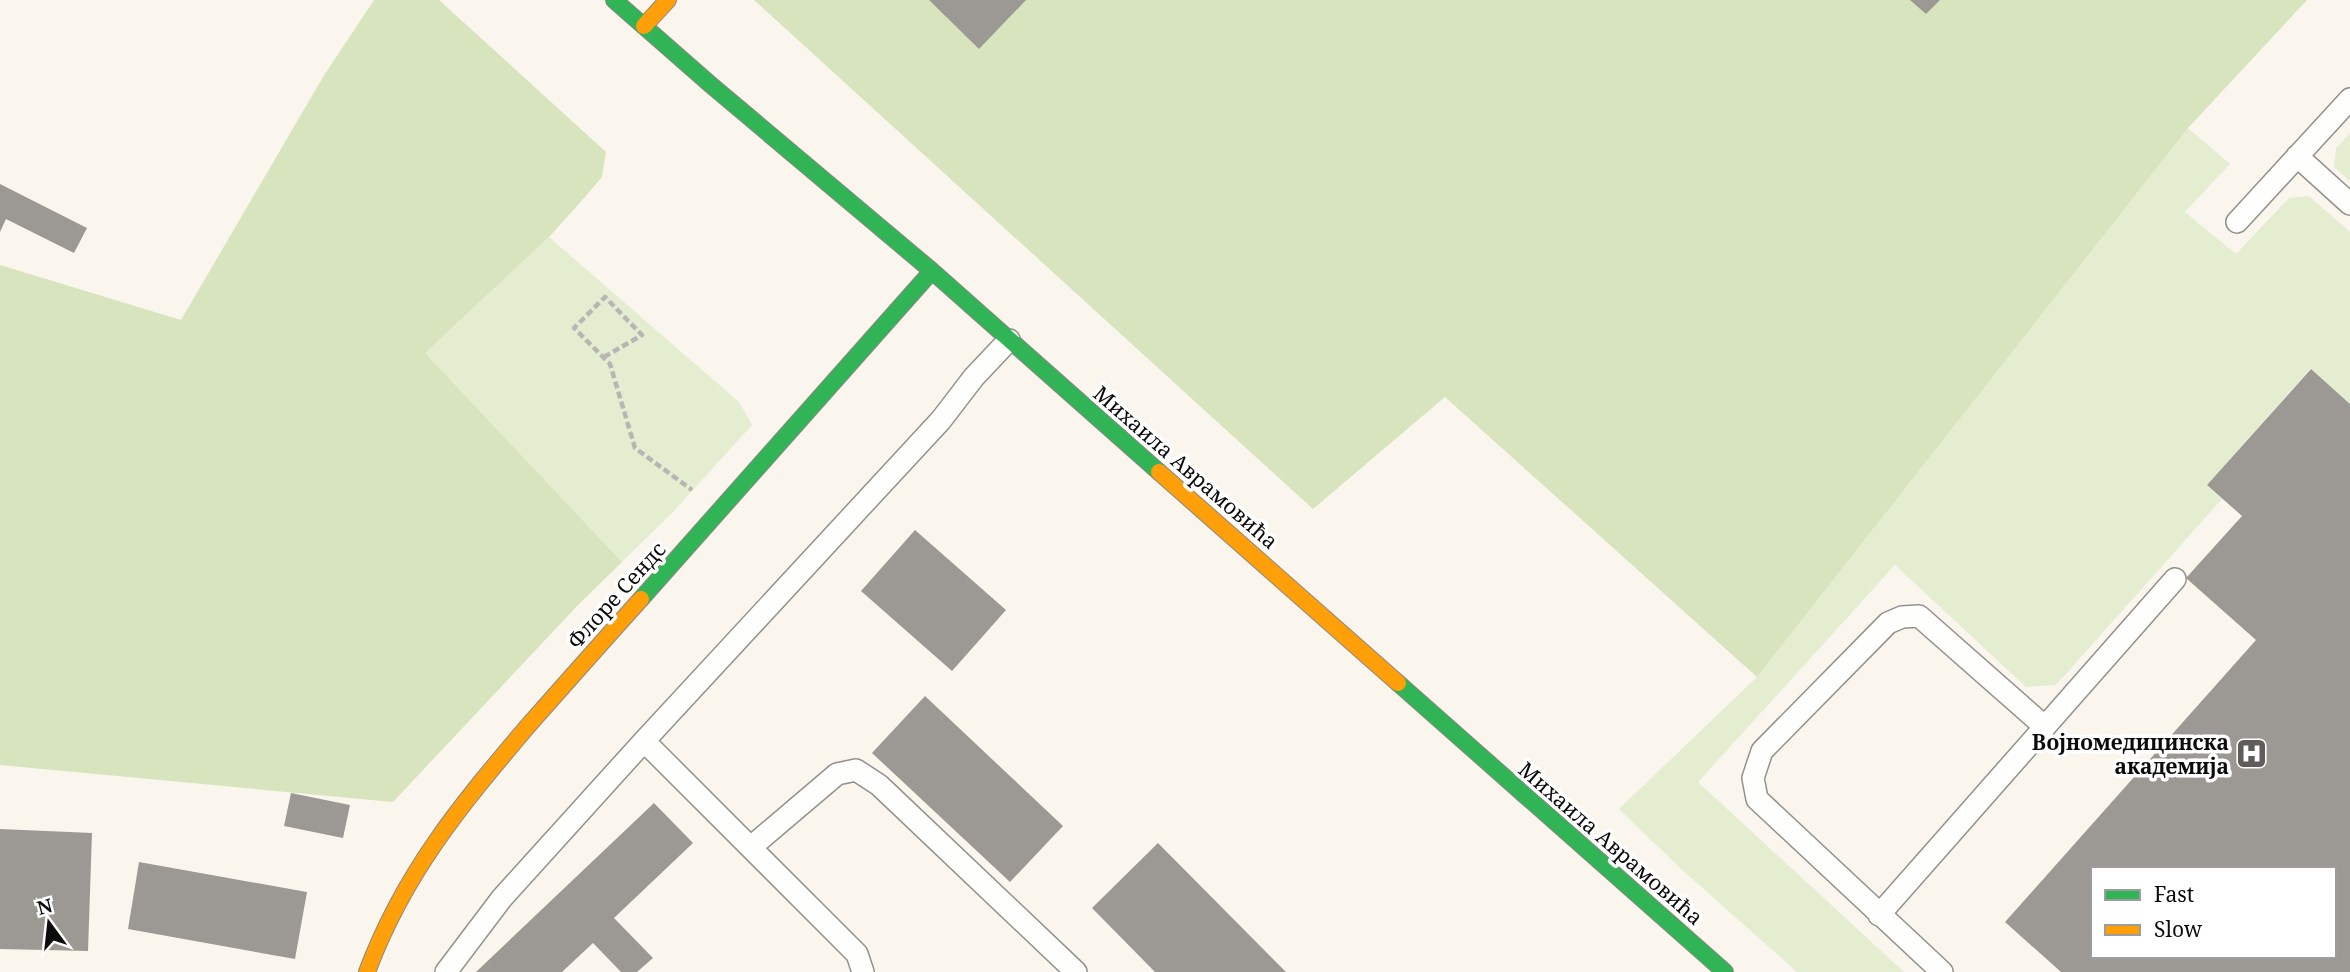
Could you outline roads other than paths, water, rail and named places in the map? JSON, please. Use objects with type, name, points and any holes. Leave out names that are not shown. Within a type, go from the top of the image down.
[{"type":"street","name":"Михаила Аврамовића","points":[[614,0],[932,271],[1725,972]]},
{"type":"street","points":[[644,26],[668,0]]},
{"type":"street","name":"Флоре Сендс","points":[[367,972],[383,929],[446,824],[568,680],[932,271]]},
{"type":"lane","points":[[2237,222],[2350,99]]},
{"type":"lane","points":[[2297,156],[2350,204]]},
{"type":"lane","points":[[446,972],[502,898],[942,420],[974,377],[1009,340]]},
{"type":"lane","points":[[1880,915],[2175,579]]},
{"type":"lane","points":[[1942,972],[1757,799],[1753,778],[1762,751],[1888,623],[1902,617],[1919,616],[2045,727]]},
{"type":"lane","points":[[644,741],[858,954],[863,972]]},
{"type":"lane","points":[[751,847],[837,774],[856,771],[879,785],[1076,972]]},
{"type":"place","name":"Војномедицинска академија","points":[[2252,754]]}]
